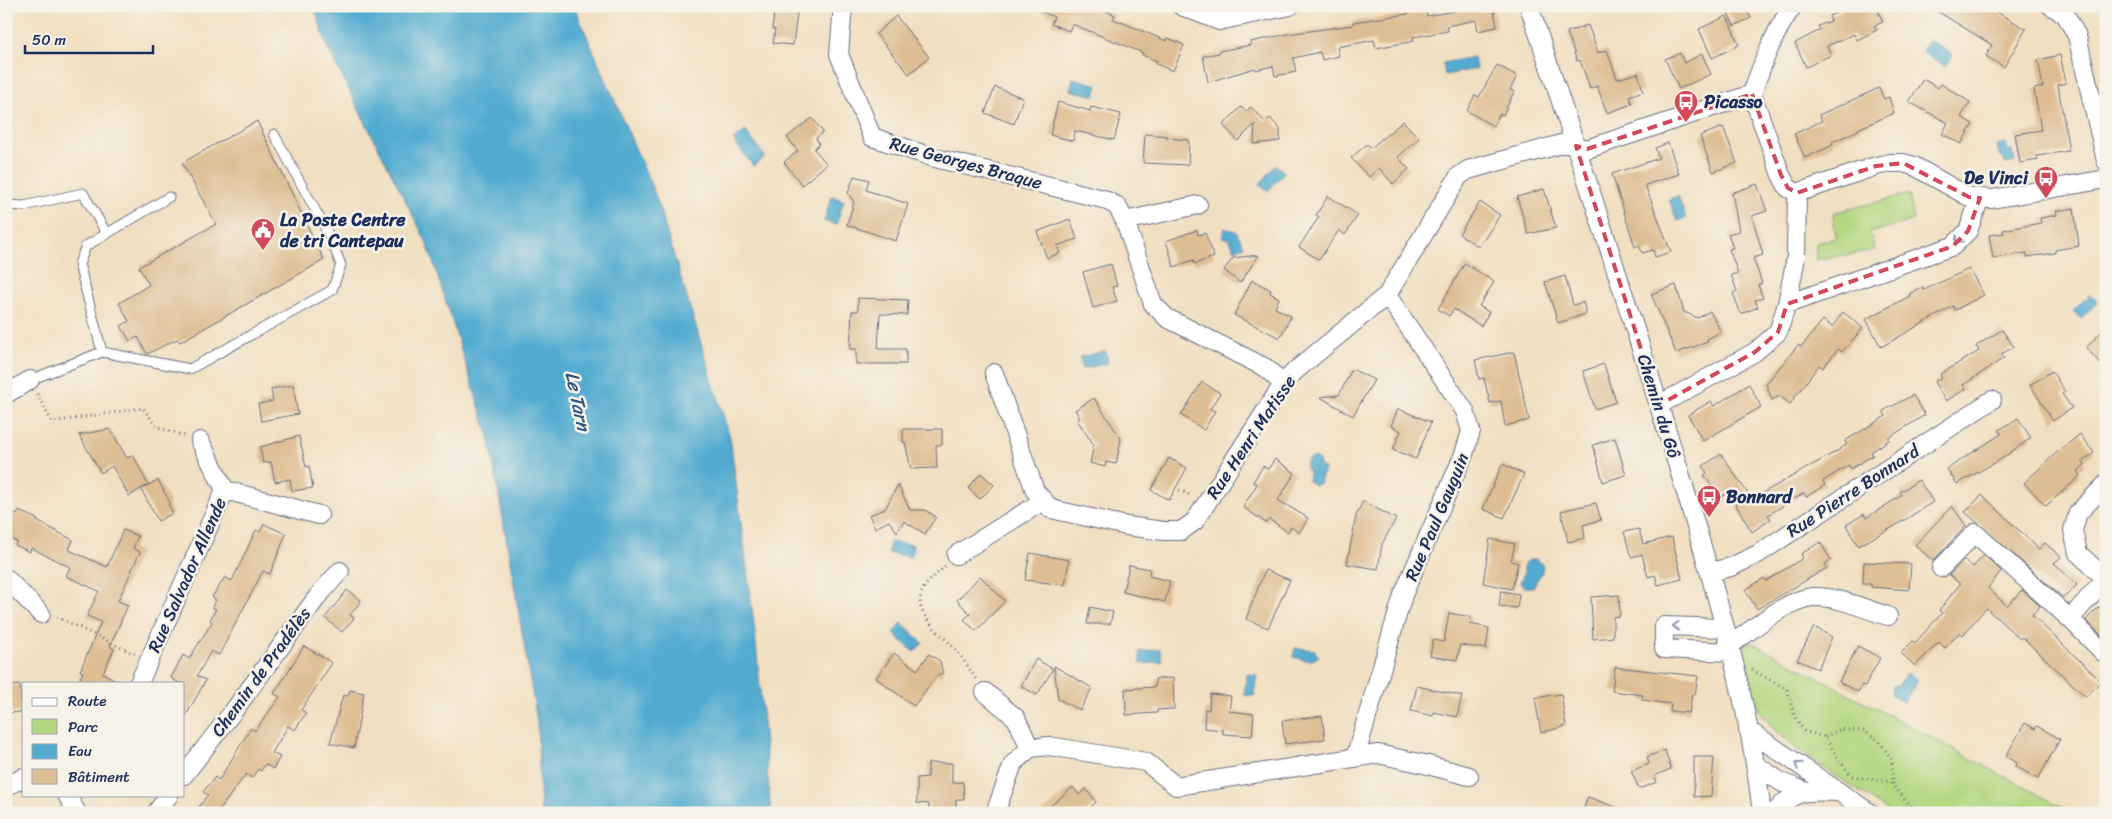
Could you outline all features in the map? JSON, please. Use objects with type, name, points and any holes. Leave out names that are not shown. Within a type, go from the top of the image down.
[{"type":"street","name":"Rue Georges Braque","points":[[843,6],[839,54],[872,137],[935,158],[1103,199],[1118,206],[1125,221],[1153,304],[1159,312],[1167,318],[1266,368],[1283,384]]},
{"type":"street","points":[[1181,6],[1219,21],[1290,6]]},
{"type":"street","name":"Chemin du Gô","points":[[1529,6],[1659,405],[1710,572],[1756,765],[1762,813]]},
{"type":"street","points":[[1793,6],[1787,14],[1763,63],[1752,94],[1781,175],[1788,188],[1797,193],[1876,166],[1903,163],[1914,166],[1969,197],[1992,199],[2106,179]]},
{"type":"street","points":[[2051,6],[2065,14],[2077,36],[2106,160]]},
{"type":"street","name":"Rue Henri Matisse","points":[[1043,501],[1051,509],[1127,526],[1164,531],[1181,531],[1195,521],[1283,384],[1295,371],[1387,295],[1459,176],[1468,170],[1565,143],[1587,149],[1752,94]]},
{"type":"street","points":[[1659,405],[1755,352],[1778,332],[1796,258],[1797,193]]},
{"type":"street","points":[[1786,304],[1953,246],[1968,231],[1980,198]]},
{"type":"street","points":[[1125,221],[1198,205]]},
{"type":"street","name":"Rue Paul Gauguin","points":[[1355,758],[1403,595],[1464,454],[1471,431],[1465,411],[1387,295]]},
{"type":"street","points":[[956,555],[1043,501],[1035,491],[994,372]]},
{"type":"street","points":[[6,394],[30,380]]},
{"type":"street","name":"Rue Pierre Bonnard","points":[[1710,572],[1731,567],[1758,554],[1992,400]]},
{"type":"street","name":"Rue Salvador Allende","points":[[140,682],[225,490],[200,441]]},
{"type":"street","points":[[2070,619],[2105,579],[2078,553],[2073,530],[2078,513],[2106,484]]},
{"type":"street","points":[[225,490],[319,515]]},
{"type":"street","points":[[1941,568],[1975,533],[2104,652]]},
{"type":"street","name":"Chemin de Pradélès","points":[[185,774],[318,596],[340,571]]},
{"type":"street","points":[[6,578],[41,614]]},
{"type":"street","points":[[1724,628],[1664,626],[1664,649],[1731,655],[1787,606],[1812,597],[1837,600],[1888,616]]},
{"type":"street","points":[[985,692],[1016,718],[1030,748]]},
{"type":"street","points":[[1748,730],[1870,813]]},
{"type":"street","points":[[995,813],[1013,764],[1030,748],[1049,746],[1146,762],[1176,786],[1378,754],[1469,776]]},
{"type":"street","points":[[1756,765],[1781,782],[1804,791],[1838,792]]},
{"type":"street","points":[[6,787],[22,779]]},
{"type":"street","points":[[1775,813],[1783,802],[1804,791]]},
{"type":"street","points":[[68,796],[78,813]]},
{"type":"street","points":[[156,813],[168,796]]},
{"type":"lane","points":[[30,380],[102,352],[190,369],[332,290],[340,265],[331,238],[274,134]]},
{"type":"lane","points":[[6,205],[24,206],[83,194],[107,234]]},
{"type":"lane","points":[[102,352],[79,264],[86,246],[169,197]]},
{"type":"path","points":[[30,380],[52,422],[143,408],[157,427],[200,441]]},
{"type":"path","points":[[1179,490],[1197,499]]},
{"type":"path","points":[[956,555],[926,584],[921,594],[920,606],[932,624],[957,651],[985,692]]},
{"type":"path","points":[[41,614],[58,617],[150,660]]},
{"type":"path","points":[[1731,655],[1744,666],[1787,689],[1795,717],[1804,731],[1825,737],[1841,729],[1864,731],[1879,741],[1892,760],[1893,786]]},
{"type":"path","points":[[1825,737],[1841,764],[1852,776],[1890,782],[1913,808],[1926,813]]},
{"type":"path","points":[[1905,813],[1910,804]]},
{"type":"highlighted area","points":[[1752,94],[1781,175],[1788,188],[1797,193],[1876,166],[1903,163],[1969,197],[1980,198],[1968,231],[1953,246],[1787,304],[1778,332],[1755,352],[1659,405],[1576,146],[1587,149]]},
{"type":"green space","points":[[1909,194],[1914,220],[1870,233],[1875,250],[1816,260],[1816,243],[1836,238],[1833,213]]},
{"type":"green space","points":[[1751,642],[2073,813],[1891,813],[1795,748],[1773,728],[1755,704],[1741,650]]},
{"type":"water","name":"Le Tarn","points":[[314,6],[574,6],[655,194],[730,437],[755,632],[771,813],[541,813],[537,721],[489,437],[427,243],[328,49]]},
{"type":"water","points":[[1929,40],[1953,55],[1946,67],[1922,51]]},
{"type":"water","points":[[1474,57],[1476,69],[1445,75],[1443,63]]},
{"type":"water","points":[[1073,78],[1098,85],[1095,96],[1070,90]]},
{"type":"water","points":[[746,131],[765,157],[753,166],[733,140]]},
{"type":"water","points":[[2006,143],[2008,151],[2012,150],[2015,162],[2005,164],[2003,158],[2000,158],[1997,145]]},
{"type":"water","points":[[1276,165],[1284,172],[1268,191],[1259,185]]},
{"type":"water","points":[[832,196],[844,201],[836,225],[824,221]]},
{"type":"water","points":[[1678,196],[1686,218],[1677,221],[1669,199]]},
{"type":"water","points":[[1225,228],[1236,231],[1244,246],[1235,250],[1229,239],[1222,237]]},
{"type":"water","points":[[2090,294],[2098,302],[2081,319],[2073,311]]},
{"type":"water","points":[[1106,351],[1108,363],[1082,369],[1080,357]]},
{"type":"water","points":[[1310,458],[1315,458],[1319,461],[1320,467],[1324,469],[1320,483],[1315,485],[1308,481],[1309,472],[1306,468],[1306,463]]},
{"type":"water","points":[[890,542],[913,545],[911,557],[888,553]]},
{"type":"water","points":[[1536,559],[1543,565],[1542,572],[1533,587],[1525,587],[1520,583],[1524,573],[1524,563]]},
{"type":"water","points":[[902,623],[923,643],[914,652],[893,633]]},
{"type":"water","points":[[1295,648],[1315,650],[1315,653],[1319,656],[1310,660],[1293,657]]},
{"type":"water","points":[[1160,649],[1162,662],[1141,664],[1139,652]]},
{"type":"water","points":[[1906,673],[1918,680],[1904,702],[1891,695],[1893,686],[1899,685]]},
{"type":"water","points":[[1247,674],[1257,675],[1254,696],[1244,695]]},
{"type":"building","points":[[775,6],[798,6],[793,45],[773,43],[775,29],[772,29]]},
{"type":"building","points":[[1030,6],[1096,6],[1115,15],[1113,19],[1167,41],[1168,38],[1184,45],[1173,71],[1156,64],[1157,61],[1142,55],[1143,53],[1072,24],[1069,31],[1051,24],[1054,17]]},
{"type":"building","points":[[1453,6],[1493,6],[1497,27],[1478,31],[1476,20],[1447,26],[1448,31],[1413,37],[1414,41],[1376,48],[1374,40],[1337,47],[1339,56],[1322,60],[1320,52],[1293,58],[1296,72],[1275,76],[1273,66],[1256,70],[1255,68],[1208,82],[1203,56],[1219,53],[1219,51],[1251,45],[1250,42],[1288,34],[1353,25],[1353,22],[1408,14],[1408,11],[1425,7],[1427,16],[1454,11]]},
{"type":"building","points":[[1725,6],[1745,6],[1751,18],[1734,26]]},
{"type":"building","points":[[1842,6],[1876,6],[1883,22],[1874,26],[1877,30],[1857,40],[1854,34],[1827,46],[1831,55],[1806,67],[1795,43],[1820,30],[1818,26],[1831,21],[1829,16],[1843,10]]},
{"type":"building","points":[[1929,6],[1986,6],[2026,29],[2004,67],[1986,56],[1992,45]]},
{"type":"building","points":[[896,16],[929,57],[909,74],[876,34]]},
{"type":"building","points":[[1727,16],[1739,45],[1712,58],[1699,29]]},
{"type":"building","points":[[1588,25],[1598,53],[1607,50],[1617,79],[1638,73],[1643,91],[1629,96],[1632,104],[1607,113],[1597,86],[1590,89],[1580,60],[1577,61],[1567,32]]},
{"type":"building","points":[[1680,53],[1684,63],[1702,54],[1711,74],[1679,89],[1665,59]]},
{"type":"building","points":[[2060,55],[2066,83],[2058,85],[2069,151],[2037,156],[2038,160],[2020,163],[2015,134],[2041,130],[2034,89],[2043,87],[2038,60]]},
{"type":"building","points":[[1497,65],[1517,76],[1510,90],[1514,92],[1503,115],[1500,114],[1493,126],[1467,111],[1475,95],[1479,97]]},
{"type":"building","points":[[1923,79],[1938,88],[1941,84],[1970,102],[1961,117],[1973,124],[1961,144],[1942,134],[1948,123],[1909,102]]},
{"type":"building","points":[[995,87],[1023,98],[1014,124],[985,113]]},
{"type":"building","points":[[1879,88],[1884,99],[1889,97],[1894,113],[1832,142],[1833,145],[1805,158],[1794,134],[1822,121],[1819,115]]},
{"type":"building","points":[[1058,102],[1090,111],[1091,107],[1121,114],[1114,140],[1075,131],[1073,141],[1050,135]]},
{"type":"building","points":[[1241,107],[1246,112],[1251,107],[1265,122],[1270,118],[1280,129],[1280,141],[1254,144],[1255,124],[1238,141],[1223,125]]},
{"type":"building","points":[[812,118],[823,132],[816,138],[819,144],[814,149],[827,164],[802,185],[784,162],[798,151],[787,137]]},
{"type":"building","name":"La Poste Centre de tri Cantepau","points":[[257,121],[324,260],[180,342],[177,339],[147,354],[138,337],[130,341],[121,326],[129,321],[119,303],[149,285],[139,267],[216,224],[182,163]]},
{"type":"building","points":[[1403,121],[1419,138],[1398,157],[1409,169],[1393,184],[1379,168],[1369,177],[1351,158],[1367,144],[1371,148]]},
{"type":"building","points":[[1723,127],[1737,163],[1713,172],[1700,136]]},
{"type":"building","points":[[1145,134],[1189,140],[1188,165],[1143,163]]},
{"type":"building","points":[[1668,143],[1679,174],[1645,185],[1671,252],[1655,257],[1653,250],[1642,253],[1639,245],[1635,247],[1612,174],[1659,158],[1655,148]]},
{"type":"building","points":[[854,176],[869,180],[866,190],[908,204],[896,241],[847,225],[854,202],[848,193]]},
{"type":"building","points":[[1757,184],[1767,211],[1752,216],[1763,255],[1753,258],[1762,283],[1758,285],[1763,298],[1755,300],[1758,307],[1741,314],[1733,293],[1737,291],[1731,275],[1738,273],[1729,249],[1733,248],[1728,234],[1739,231],[1732,193]]},
{"type":"building","points":[[1544,189],[1556,228],[1528,234],[1517,197]]},
{"type":"building","points":[[1328,196],[1358,215],[1345,235],[1339,230],[1319,260],[1299,247],[1319,217],[1316,215]]},
{"type":"building","points":[[1480,202],[1500,215],[1479,247],[1459,234]]},
{"type":"building","points":[[2074,208],[2079,246],[2055,250],[2055,253],[2027,257],[2027,253],[1993,258],[1989,235],[2004,233],[2003,230],[2041,223],[2040,218],[2057,215],[2056,211]]},
{"type":"building","points":[[1070,219],[1077,239],[1057,246],[1060,253],[1047,258],[1037,232]]},
{"type":"building","points":[[1197,230],[1198,235],[1205,233],[1214,257],[1194,264],[1193,260],[1174,267],[1166,241]]},
{"type":"building","points":[[1259,255],[1240,283],[1224,270],[1233,258]]},
{"type":"building","points":[[1465,263],[1494,282],[1479,306],[1489,312],[1481,326],[1454,309],[1449,316],[1438,309]]},
{"type":"building","points":[[1111,264],[1117,286],[1112,287],[1117,301],[1093,308],[1083,272]]},
{"type":"building","points":[[1969,269],[1984,295],[1955,310],[1953,306],[1881,347],[1866,319],[1910,296],[1909,294],[1922,287],[1924,290]]},
{"type":"building","points":[[1565,276],[1573,305],[1583,302],[1586,314],[1558,323],[1545,282]]},
{"type":"building","points":[[1252,280],[1271,290],[1270,293],[1279,298],[1275,308],[1291,316],[1280,338],[1234,315]]},
{"type":"building","points":[[1676,285],[1684,312],[1698,318],[1710,311],[1721,332],[1707,339],[1708,342],[1676,353],[1651,294]]},
{"type":"building","points":[[858,298],[908,300],[907,315],[880,314],[878,349],[906,349],[906,364],[856,364],[856,349],[850,349],[852,311],[858,311]]},
{"type":"building","points":[[1843,312],[1863,328],[1842,352],[1838,349],[1823,368],[1819,365],[1790,404],[1780,396],[1772,400],[1766,384],[1798,345],[1801,347],[1823,320],[1832,327]]},
{"type":"building","points":[[2106,327],[2106,369],[2086,348]]},
{"type":"building","points":[[2002,330],[2014,347],[2001,354],[2004,358],[1963,385],[1966,389],[1946,401],[1934,382],[1942,378],[1940,374],[1979,351],[1976,346]]},
{"type":"building","points":[[1514,352],[1529,420],[1505,426],[1501,401],[1490,403],[1484,378],[1479,379],[1475,360]]},
{"type":"building","points":[[1604,364],[1616,402],[1595,409],[1583,371]]},
{"type":"building","points":[[1352,369],[1374,380],[1353,416],[1320,397],[1339,395]]},
{"type":"building","points":[[2052,371],[2065,392],[2062,394],[2072,408],[2053,421],[2030,385]]},
{"type":"building","points":[[1202,382],[1220,393],[1210,409],[1215,411],[1204,430],[1181,415]]},
{"type":"building","points":[[1749,384],[1761,407],[1703,441],[1688,415],[1711,401],[1714,406]]},
{"type":"building","points":[[293,385],[298,414],[261,421],[258,404],[273,401],[271,389]]},
{"type":"building","points":[[1913,395],[1925,415],[1888,438],[1889,440],[1871,452],[1873,455],[1851,469],[1849,465],[1823,481],[1825,485],[1806,497],[1804,493],[1768,515],[1771,519],[1752,532],[1728,492],[1720,498],[1704,475],[1707,473],[1703,466],[1721,454],[1753,501],[1766,491],[1839,450],[1847,444],[1845,441],[1886,416],[1883,411]]},
{"type":"building","points":[[1094,398],[1121,439],[1116,464],[1106,462],[1105,467],[1090,463],[1094,445],[1077,420],[1080,418],[1075,410]]},
{"type":"building","points":[[1398,409],[1431,422],[1416,459],[1393,450],[1401,431],[1391,426]]},
{"type":"building","points":[[2018,418],[2031,438],[1998,461],[1957,484],[1947,469],[2001,434],[1999,430]]},
{"type":"building","points":[[110,429],[127,458],[133,455],[148,485],[129,496],[112,466],[101,473],[79,435]]},
{"type":"building","points":[[903,429],[942,429],[942,445],[936,445],[937,468],[911,469],[905,442],[903,442]]},
{"type":"building","points":[[2080,434],[2094,453],[2082,462],[2085,465],[2077,471],[2080,476],[2046,506],[2024,483]]},
{"type":"building","points":[[299,436],[306,467],[309,466],[313,488],[292,491],[290,479],[275,482],[271,462],[263,463],[260,447]]},
{"type":"building","points":[[1615,438],[1626,475],[1603,482],[1593,445]]},
{"type":"building","points":[[1169,458],[1187,468],[1169,500],[1151,490]]},
{"type":"building","points":[[1275,459],[1295,473],[1278,500],[1308,518],[1299,533],[1291,527],[1288,532],[1269,519],[1266,523],[1243,507],[1257,484],[1253,482],[1263,466],[1268,469]]},
{"type":"building","points":[[1502,464],[1524,474],[1504,518],[1483,509]]},
{"type":"building","points":[[981,473],[994,485],[980,499],[968,488]]},
{"type":"building","points":[[158,480],[173,513],[158,521],[141,489]]},
{"type":"building","points":[[1919,480],[1933,502],[1858,546],[1846,525],[1864,514],[1866,518],[1902,495],[1900,492]]},
{"type":"building","points":[[898,485],[910,510],[925,510],[936,517],[925,534],[904,521],[897,532],[889,521],[875,528],[869,515],[885,509]]},
{"type":"building","points":[[1982,495],[2039,549],[2045,543],[2061,557],[2054,563],[2077,585],[2067,595],[2062,597],[1965,512]]},
{"type":"building","points":[[1363,501],[1396,519],[1382,544],[1378,569],[1347,564],[1356,516]]},
{"type":"building","points":[[1596,503],[1601,520],[1583,525],[1585,538],[1568,542],[1561,511]]},
{"type":"building","points":[[1952,506],[1966,526],[1933,561],[1915,545]]},
{"type":"building","points":[[6,510],[17,515],[19,511],[73,540],[69,550],[107,567],[123,530],[138,536],[133,548],[140,552],[118,601],[128,605],[110,646],[114,649],[103,673],[119,682],[78,682],[83,672],[80,671],[101,622],[87,616],[99,591],[66,576],[70,567],[31,548],[30,552],[15,545],[17,542],[6,536]]},
{"type":"building","points":[[264,524],[286,534],[270,574],[263,571],[219,655],[211,651],[197,676],[206,680],[185,717],[185,682],[177,682],[171,678],[183,655],[189,659],[212,622],[210,620],[216,609],[212,607],[216,600],[212,597],[225,577],[232,581],[256,530],[260,532]]},
{"type":"building","points":[[1639,529],[1643,544],[1672,537],[1682,579],[1658,585],[1655,575],[1648,577],[1642,554],[1631,557],[1624,532]]},
{"type":"building","points":[[1490,539],[1515,544],[1511,561],[1518,563],[1512,589],[1483,583]]},
{"type":"building","points":[[1820,542],[1831,560],[1825,564],[1827,568],[1757,609],[1745,590],[1764,578],[1766,581],[1803,558],[1801,554]]},
{"type":"building","points":[[1030,553],[1069,560],[1065,585],[1025,580]]},
{"type":"building","points":[[1984,555],[2001,571],[1988,588],[2007,606],[2022,590],[2040,606],[2032,615],[2101,681],[2086,697],[2022,637],[2020,639],[1986,608],[1963,635],[1960,632],[1945,648],[1939,642],[1915,666],[1901,653],[1913,641],[1915,643],[1942,613],[1939,610],[1960,584],[1949,575],[1964,560],[1973,567]]},
{"type":"building","points":[[1864,562],[1911,564],[1909,590],[1871,587],[1871,584],[1863,584]]},
{"type":"building","points":[[1129,565],[1150,569],[1149,576],[1170,581],[1165,602],[1123,592]]},
{"type":"building","points":[[1265,570],[1290,580],[1268,628],[1246,619]]},
{"type":"building","points":[[980,576],[1005,601],[976,631],[964,620],[970,614],[957,600]]},
{"type":"building","points":[[347,590],[361,601],[350,615],[354,618],[342,632],[325,618]]},
{"type":"building","points":[[1501,591],[1519,594],[1517,608],[1499,606]]},
{"type":"building","points":[[1619,595],[1620,616],[1613,617],[1613,637],[1593,639],[1591,597]]},
{"type":"building","points":[[1090,607],[1113,612],[1110,624],[1087,624]]},
{"type":"building","points":[[2099,607],[2106,613],[2106,640],[2086,620]]},
{"type":"building","points":[[1449,613],[1471,617],[1470,624],[1489,628],[1486,649],[1460,645],[1457,660],[1430,656],[1433,640],[1444,642]]},
{"type":"building","points":[[1814,627],[1832,637],[1818,669],[1797,660]]},
{"type":"building","points":[[304,646],[332,663],[301,710],[306,713],[295,730],[288,726],[272,753],[280,757],[273,769],[265,764],[261,771],[258,769],[252,778],[246,774],[217,813],[194,813],[208,795],[203,792],[215,777],[219,780],[251,728],[255,731],[280,697],[274,694]]},
{"type":"building","points":[[1858,646],[1880,658],[1865,686],[1862,685],[1858,692],[1839,682]]},
{"type":"building","points":[[894,653],[917,670],[929,654],[940,661],[943,674],[937,675],[914,706],[876,678]]},
{"type":"building","points":[[1036,659],[1053,669],[1037,695],[1021,686]]},
{"type":"building","points":[[1054,666],[1092,688],[1080,710],[1058,699]]},
{"type":"building","points":[[1615,667],[1698,676],[1695,695],[1692,694],[1689,713],[1670,711],[1671,704],[1642,700],[1643,695],[1612,691]]},
{"type":"building","points":[[1173,678],[1174,709],[1157,710],[1157,713],[1126,715],[1125,689],[1155,687],[1155,679]]},
{"type":"building","points":[[20,685],[22,712],[6,713],[6,686]]},
{"type":"building","points":[[1417,686],[1462,696],[1457,717],[1434,712],[1433,716],[1411,711]]},
{"type":"building","points":[[350,690],[364,693],[354,748],[330,743],[343,695],[348,696]]},
{"type":"building","points":[[1210,694],[1231,696],[1229,711],[1254,714],[1252,736],[1223,734],[1223,730],[1204,728],[1205,709],[1209,710]]},
{"type":"building","points":[[1561,694],[1566,726],[1541,733],[1535,698]]},
{"type":"building","points":[[1322,716],[1325,739],[1285,744],[1282,721]]},
{"type":"building","points":[[2025,723],[2035,729],[2037,726],[2060,739],[2038,779],[2015,766],[2017,763],[2006,756]]},
{"type":"building","points":[[1665,750],[1671,769],[1654,776],[1657,782],[1639,789],[1631,771],[1649,764],[1647,757]]},
{"type":"building","points":[[1694,757],[1714,757],[1711,796],[1694,797]]},
{"type":"building","points":[[928,763],[952,763],[952,783],[963,782],[964,799],[956,799],[956,813],[929,813],[929,804],[917,803],[917,778],[928,777]]},
{"type":"building","points":[[1073,787],[1079,795],[1086,789],[1096,802],[1085,813],[1042,813]]},
{"type":"building","points":[[1588,797],[1626,811],[1626,813],[1582,813]]},
{"type":"place","name":"Picasso","points":[[1686,123]]},
{"type":"place","name":"De Vinci","points":[[2046,199]]},
{"type":"place","name":"La Poste Centre de tri Cantepau","points":[[263,251]]},
{"type":"place","name":"Bonnard","points":[[1709,518]]}]
